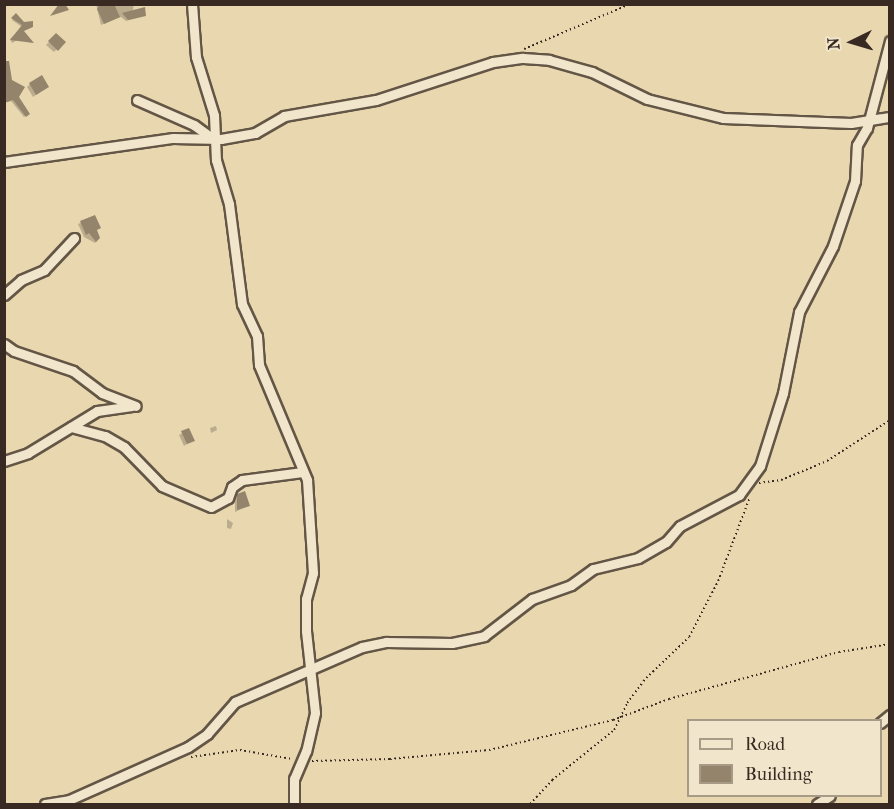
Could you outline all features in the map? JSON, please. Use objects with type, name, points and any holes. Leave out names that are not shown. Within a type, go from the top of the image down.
[{"type":"street","points":[[192,4],[196,57],[215,139],[216,160],[229,204],[242,304],[257,336],[259,365],[307,480],[313,573],[306,599],[315,713],[302,761],[294,779],[294,804]]},
{"type":"street","points":[[45,804],[69,800],[188,747],[207,734],[235,702],[371,644],[452,643],[484,636],[532,599],[571,585],[593,569],[638,558],[666,542],[680,526],[739,495],[760,466],[783,393],[799,312],[833,246],[855,181],[857,145],[868,121],[890,41]]},
{"type":"street","points":[[5,163],[173,138],[215,139],[255,133],[284,116],[376,100],[493,62],[523,58],[549,60],[592,72],[647,99],[723,117],[868,121],[890,117]]},
{"type":"street","points":[[137,100],[194,125],[215,139]]},
{"type":"street","points":[[4,295],[21,280],[44,270],[74,238]]},
{"type":"street","points":[[4,344],[46,364],[73,371],[102,393],[136,406],[96,411],[28,453],[4,461]]},
{"type":"street","points":[[71,428],[105,436],[124,447],[162,486],[211,507],[228,498],[232,487],[242,480],[302,472]]},
{"type":"path","points":[[522,51],[630,4]]},
{"type":"path","points":[[530,804],[552,780],[614,730],[627,703],[646,678],[694,629],[758,483],[781,480],[826,461],[890,420]]},
{"type":"path","points":[[189,757],[240,750],[302,761],[390,759],[489,750],[622,717],[669,699],[839,652],[890,644]]},
{"type":"building","points":[[59,4],[65,4],[69,10],[50,16]]},
{"type":"building","points":[[100,4],[114,4],[120,17],[104,24],[97,9]]},
{"type":"building","points":[[145,7],[146,16],[128,20],[122,13]]},
{"type":"building","points":[[16,13],[24,22],[33,21],[33,27],[24,31],[34,43],[10,40],[22,25],[11,18]]},
{"type":"building","points":[[56,33],[66,42],[58,51],[48,41]]},
{"type":"building","points":[[4,61],[9,61],[12,80],[25,87],[19,97],[30,114],[26,117],[13,100],[4,103]]},
{"type":"building","points":[[42,75],[49,87],[36,95],[29,83]]},
{"type":"building","points":[[95,215],[101,228],[97,230],[100,238],[96,242],[89,233],[86,235],[80,221]]},
{"type":"building","points":[[189,428],[195,441],[187,444],[181,431]]},
{"type":"building","points":[[245,491],[250,506],[237,510],[237,494]]}]
